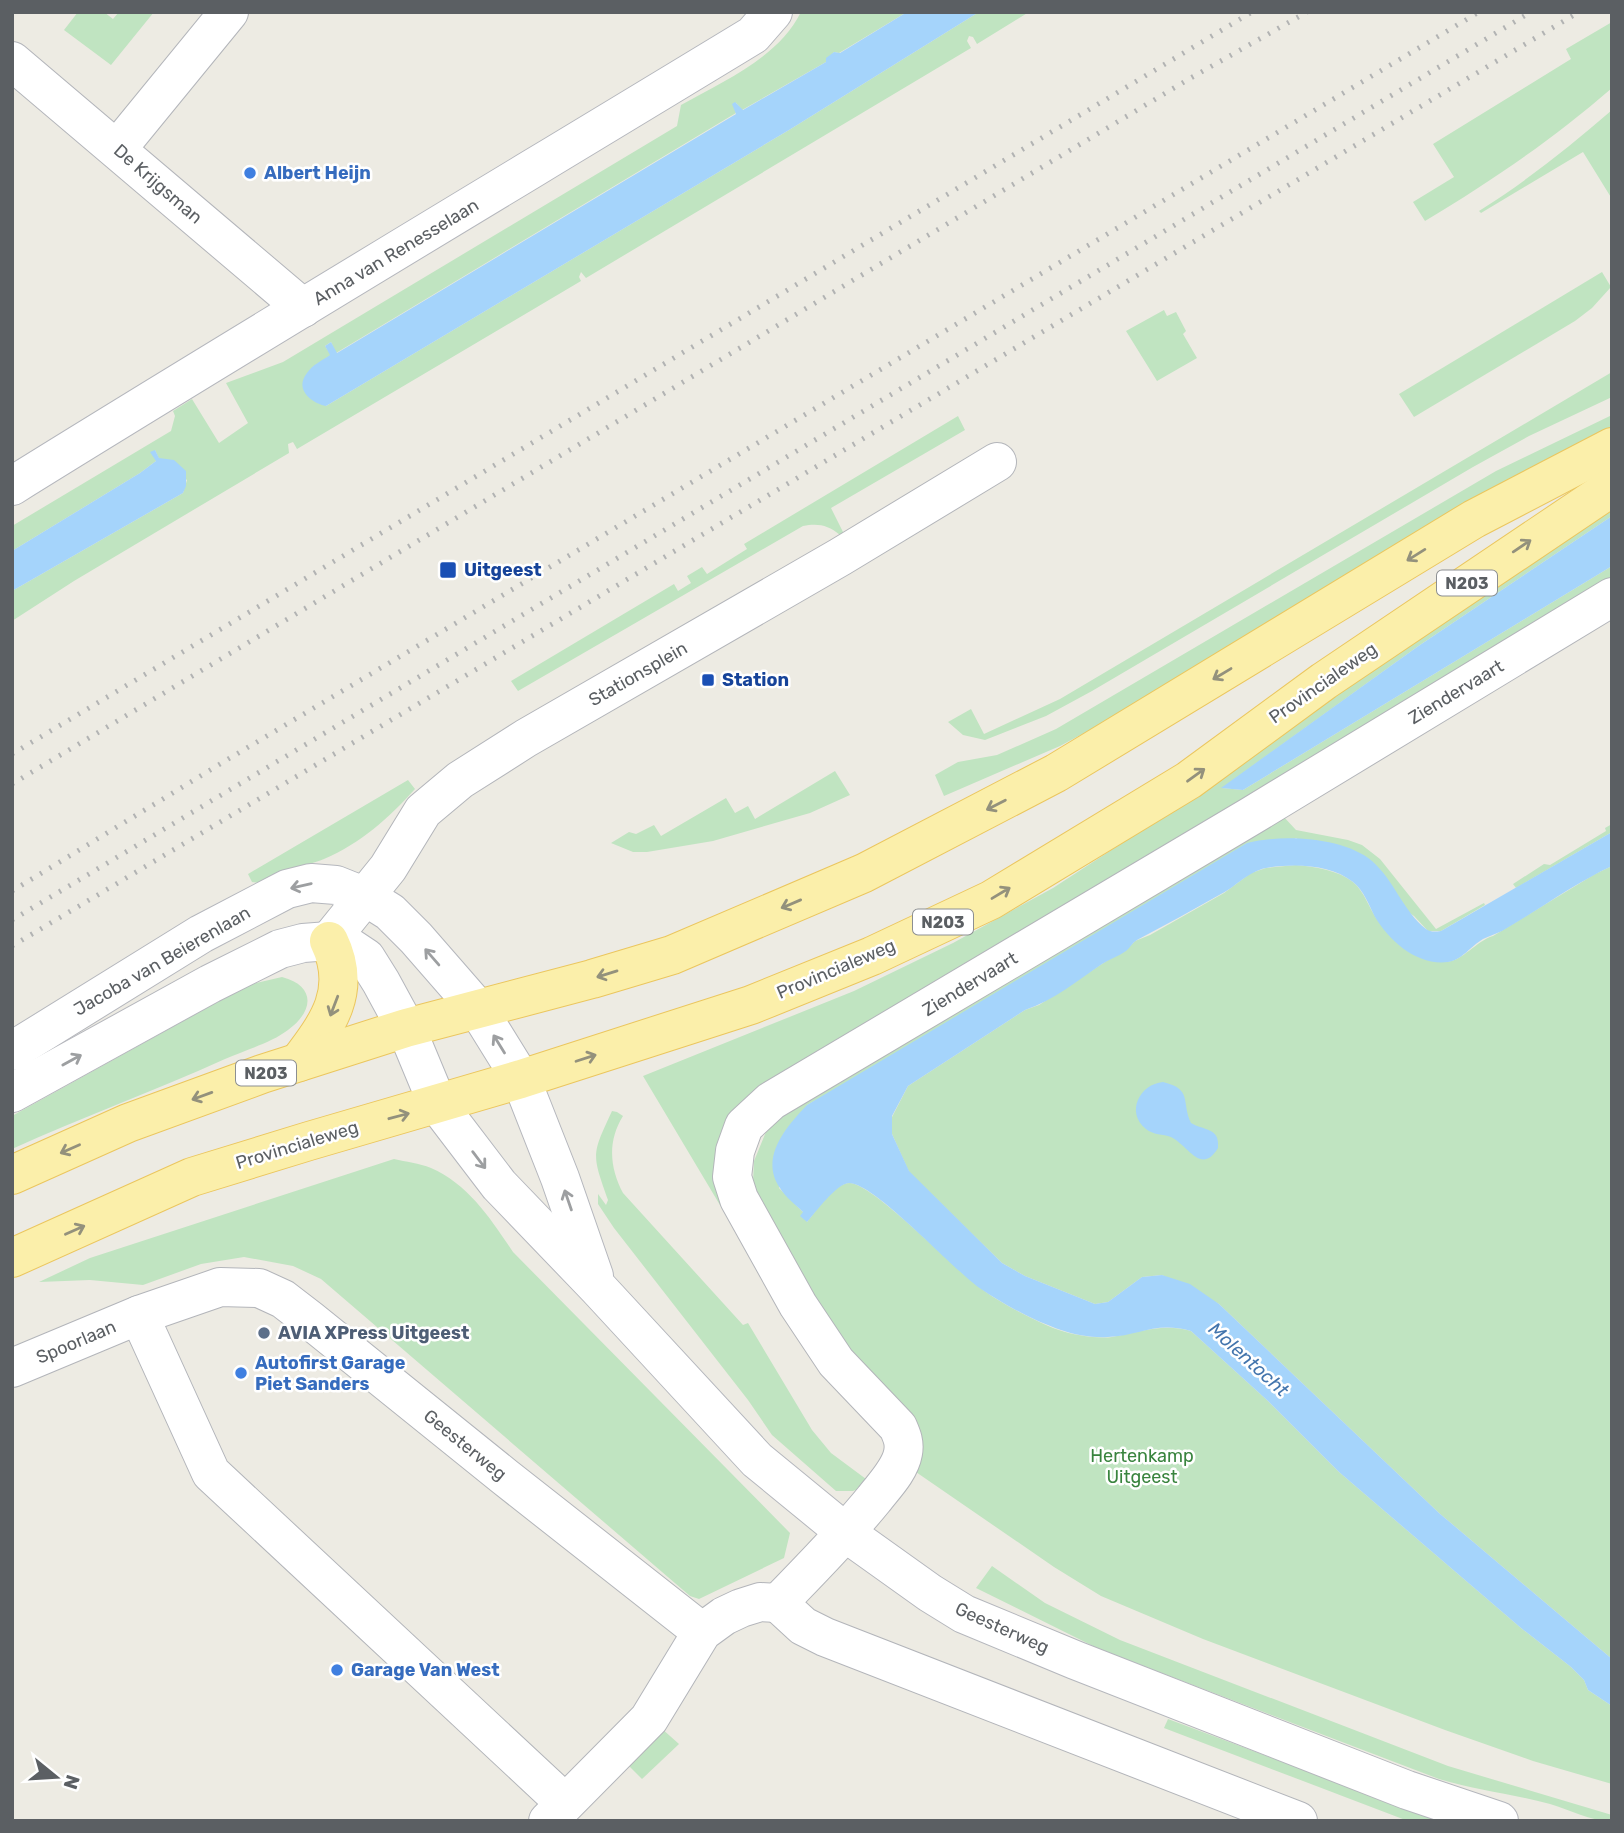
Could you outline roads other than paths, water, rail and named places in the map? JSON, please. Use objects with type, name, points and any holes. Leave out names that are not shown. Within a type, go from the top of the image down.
[{"type":"main road","name":"N203","points":[[12,1175],[128,1123],[299,1062],[406,1028],[672,955],[864,873],[1056,773],[1474,519],[1612,447]]},
{"type":"main road","name":"Provincialeweg","points":[[12,1258],[192,1177],[521,1080],[751,1004],[872,956],[991,900],[1188,780],[1324,681],[1612,487]]},
{"type":"main road","points":[[299,1062],[322,1032],[340,989],[337,956],[329,942]]},
{"type":"street","points":[[117,149],[229,12]]},
{"type":"street","name":"Anna van Renesselaan","points":[[12,486],[222,355],[753,35],[774,12]]},
{"type":"street","name":"De Krijgsman","points":[[12,61],[303,308]]},
{"type":"street","name":"Stationsplein","points":[[329,942],[388,868],[423,811],[460,779],[997,462]]},
{"type":"street","name":"Ziendervaart","points":[[778,1603],[846,1533],[900,1462],[903,1438],[898,1427],[836,1363],[798,1305],[739,1199],[732,1177],[735,1151],[744,1126],[771,1101],[1612,597]]},
{"type":"street","name":"Jacoba van Beierenlaan","points":[[12,1051],[201,934],[288,889],[311,883],[336,885],[366,897],[390,912],[416,937],[477,1009]]},
{"type":"street","points":[[12,1093],[199,990],[279,949],[303,943],[329,942],[348,946],[366,958],[406,1028]]},
{"type":"street","name":"Geesterweg","points":[[477,1009],[521,1080],[560,1178],[598,1288]]},
{"type":"street","name":"Geesterweg","points":[[406,1028],[438,1105],[499,1185],[757,1460],[846,1533],[964,1614],[1408,1790],[1499,1821]]},
{"type":"street","name":"Geesterweg","points":[[139,1315],[220,1287],[260,1288],[283,1299],[702,1632]]},
{"type":"street","points":[[139,1315],[211,1474],[559,1815],[649,1719],[702,1632],[724,1616],[760,1602],[778,1603],[803,1626],[825,1637],[1298,1821]]},
{"type":"street","name":"Spoorlaan","points":[[12,1368],[139,1315]]},
{"type":"water","points":[[907,12],[979,12],[789,130],[326,406],[315,402],[303,390],[303,379],[307,373],[330,355],[325,346],[331,342],[337,353],[736,114],[732,104],[735,102],[743,110],[826,62],[826,58],[834,52],[840,53]]},
{"type":"water","points":[[155,450],[159,458],[174,460],[186,471],[183,493],[12,591],[12,551],[140,473],[156,461],[150,452]]},
{"type":"water","points":[[1612,516],[1612,566],[1243,790],[1221,788],[1417,647]]},
{"type":"water","name":"Molentocht","points":[[1612,832],[1612,866],[1502,931],[1483,939],[1462,956],[1448,962],[1426,960],[1397,943],[1381,926],[1360,890],[1344,876],[1323,868],[1300,865],[1259,870],[1227,891],[1137,940],[1123,953],[1055,996],[1025,1010],[908,1086],[892,1116],[892,1134],[909,1171],[1002,1263],[1025,1276],[1095,1304],[1108,1302],[1142,1277],[1162,1275],[1190,1284],[1219,1304],[1439,1513],[1612,1659],[1612,1706],[1588,1690],[1584,1680],[1571,1667],[1521,1628],[1339,1472],[1268,1401],[1191,1331],[1167,1328],[1096,1337],[1051,1327],[981,1289],[895,1212],[861,1187],[849,1183],[838,1188],[807,1222],[800,1216],[803,1212],[785,1195],[774,1177],[772,1165],[778,1144],[807,1105],[1247,843],[1294,838],[1329,842],[1360,853],[1380,869],[1418,922],[1435,932]]},
{"type":"water","points":[[1163,1082],[1179,1088],[1191,1123],[1216,1136],[1218,1148],[1212,1156],[1200,1159],[1171,1137],[1152,1132],[1140,1122],[1136,1107],[1142,1093]]},
{"type":"railway","points":[[12,754],[1252,12]]},
{"type":"railway","points":[[12,784],[1189,79],[1307,12]]},
{"type":"railway","points":[[12,891],[1479,12]]},
{"type":"railway","points":[[12,920],[1531,12]]},
{"type":"railway","points":[[12,946],[1579,12]]},
{"type":"place","name":"Albert Heijn","points":[[250,173]]},
{"type":"place","name":"Uitgeest","points":[[448,570]]},
{"type":"place","name":"Station","points":[[708,680]]},
{"type":"place","name":"AVIA XPress Uitgeest","points":[[264,1333]]},
{"type":"place","name":"Autofirst Garage Piet Sanders","points":[[241,1373]]},
{"type":"place","name":"Garage Van West","points":[[337,1670]]},
{"type":"park label","name":"Hertenkamp Uitgeest","points":[[1142,1466]]}]
